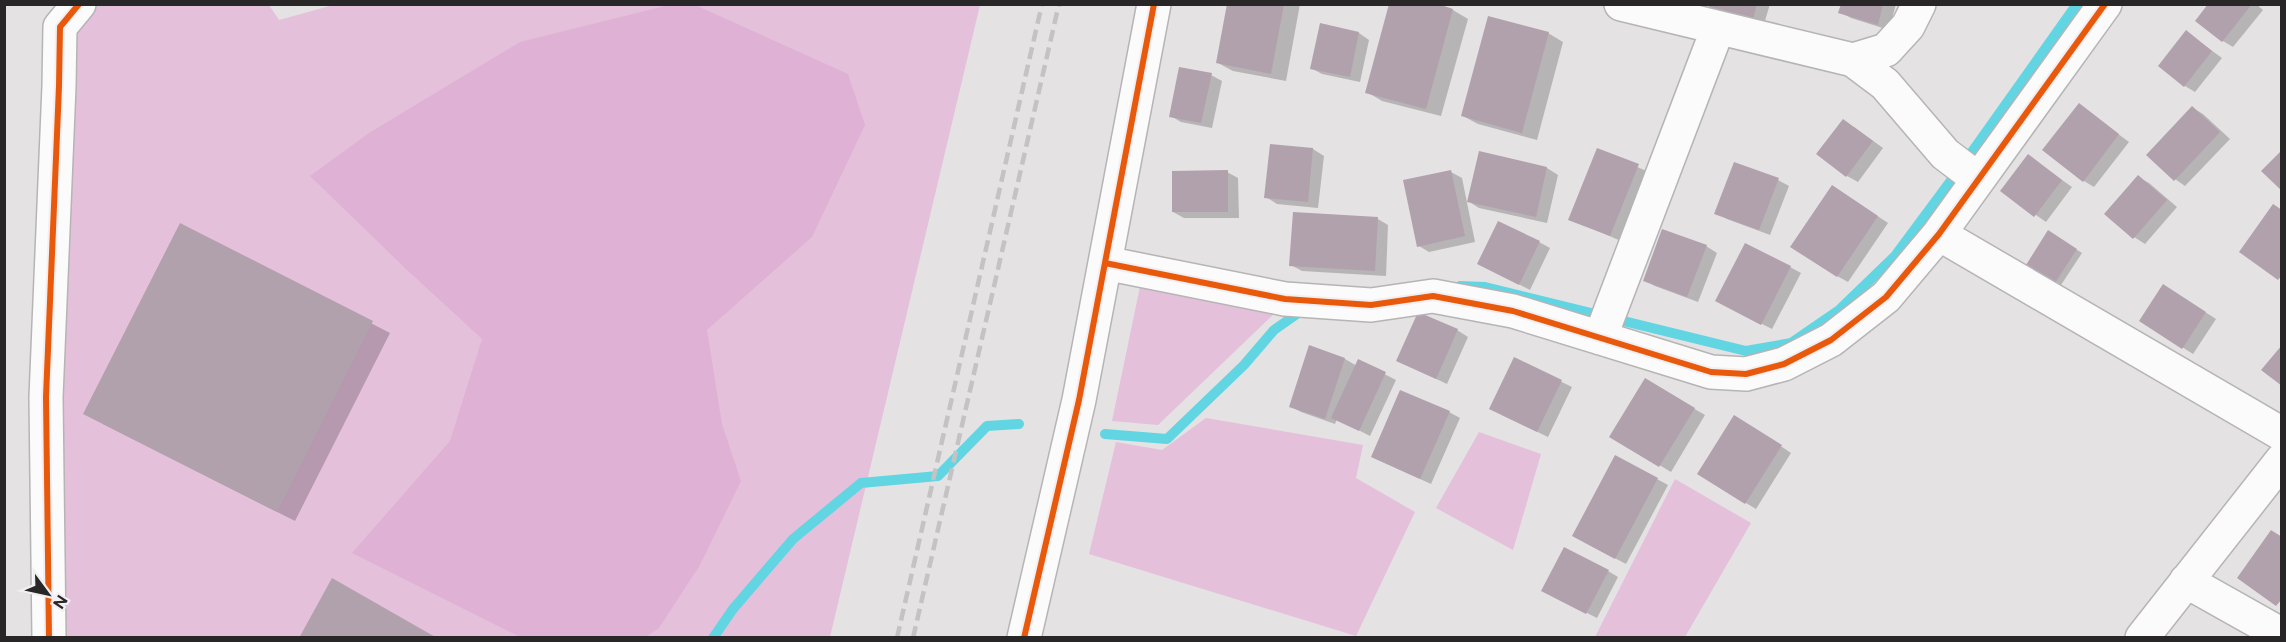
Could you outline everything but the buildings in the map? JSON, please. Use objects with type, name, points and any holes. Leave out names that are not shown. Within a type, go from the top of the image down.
[{"type":"street","points":[[1024,638],[1079,400],[1154,4]]},
{"type":"street","points":[[1621,4],[1853,60],[1885,84],[1945,154],[1978,179]]},
{"type":"street","points":[[1853,60],[1886,50],[1908,26],[1919,4]]},
{"type":"street","points":[[1105,262],[1285,298],[1371,305],[1433,296],[1513,311],[1711,372],[1746,374],[1784,364],[1831,340],[1886,297],[1939,234],[2105,4]]},
{"type":"street","points":[[49,638],[46,397],[61,12]]},
{"type":"street","points":[[1600,338],[1718,28]]},
{"type":"street","points":[[1939,234],[2282,434]]},
{"type":"street","points":[[2142,638],[2282,460]]},
{"type":"street","points":[[2186,581],[2282,635]]},
{"type":"shaded area","points":[[96,4],[269,5],[279,20],[337,4],[980,5],[830,637],[49,638],[60,27]]},
{"type":"shaded area","points":[[673,4],[695,5],[848,74],[865,125],[812,237],[707,330],[722,424],[741,481],[700,565],[659,628],[646,637],[520,637],[352,553],[450,441],[482,339],[310,176],[369,133],[520,42]]},
{"type":"shaded area","points":[[1141,282],[1279,309],[1158,425],[1112,421]]},
{"type":"shaded area","points":[[1206,418],[1363,445],[1356,478],[1415,512],[1356,636],[1089,554],[1116,442],[1162,450]]},
{"type":"shaded area","points":[[1479,432],[1541,454],[1513,550],[1436,508]]},
{"type":"shaded area","points":[[1675,479],[1751,523],[1685,637],[1595,637]]},
{"type":"waterway","points":[[1460,286],[1485,287],[1746,351],[1791,343],[1839,310],[1895,256],[2077,4]]},
{"type":"waterway","points":[[1105,434],[1167,439],[1244,365],[1274,330],[1304,309]]},
{"type":"waterway","points":[[713,638],[733,609],[793,539],[861,483],[938,476],[987,426],[1019,424]]},
{"type":"railway","points":[[897,638],[1042,4]]},
{"type":"railway","points":[[913,638],[1059,4]]},
{"type":"cycle path","points":[[49,638],[46,397],[60,27],[79,4]]},
{"type":"cycle path","points":[[1024,638],[1079,400],[1154,4]]},
{"type":"cycle path","points":[[1105,263],[1285,299],[1371,305],[1433,296],[1513,311],[1711,372],[1746,374],[1784,364],[1831,340],[1886,297],[1939,234],[2105,4]]}]
